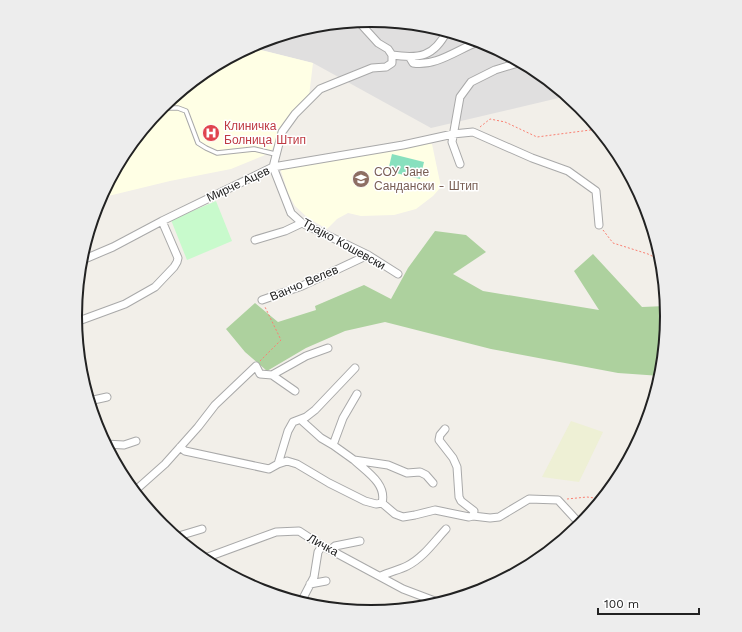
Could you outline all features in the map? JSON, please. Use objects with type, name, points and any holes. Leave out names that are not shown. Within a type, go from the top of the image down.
[{"type":"street","points":[[273,168],[275,154],[282,132],[295,114],[320,89],[372,68],[386,67],[392,63],[392,56],[388,49],[378,43],[364,27]]},
{"type":"street","points":[[392,56],[410,58],[428,53],[441,44],[444,37]]},
{"type":"street","points":[[410,58],[413,63],[422,65],[440,59],[470,44]]},
{"type":"street","points":[[460,164],[452,142],[460,97],[471,82],[495,70],[513,64]]},
{"type":"street","points":[[473,132],[532,158],[568,171],[596,190],[599,225]]},
{"type":"street","name":"Мирче Ацев","points":[[89,257],[113,247],[162,221],[273,168],[403,145],[453,134],[473,132]]},
{"type":"street","name":"Трајко Кошевски","points":[[273,168],[291,213],[302,222],[368,255],[398,274]]},
{"type":"street","points":[[82,320],[125,304],[155,287],[174,267],[178,258],[162,221]]},
{"type":"street","points":[[255,240],[285,231],[302,222]]},
{"type":"street","name":"Ванчо Велев","points":[[262,300],[302,286],[368,255]]},
{"type":"street","points":[[272,375],[306,356],[328,348]]},
{"type":"street","points":[[139,487],[180,447],[215,405],[256,366],[260,374],[272,375],[295,391]]},
{"type":"street","points":[[278,464],[292,422],[301,420],[315,410],[355,368]]},
{"type":"street","points":[[333,445],[343,418],[357,394]]},
{"type":"street","points":[[94,400],[107,397]]},
{"type":"street","points":[[301,420],[321,438],[354,460],[378,482],[384,496],[382,503]]},
{"type":"street","points":[[445,429],[440,435],[439,440],[453,458],[457,468],[459,496],[461,501],[474,511],[473,516]]},
{"type":"street","points":[[112,444],[124,445],[136,441]]},
{"type":"street","points":[[180,447],[185,451],[269,469],[287,461],[297,464],[329,483],[365,500],[376,504],[382,503],[395,514],[403,517],[415,516],[435,510],[469,517],[499,517],[529,499],[558,500],[576,519]]},
{"type":"street","points":[[354,460],[388,465],[407,473],[420,472],[426,475],[433,483]]},
{"type":"street","points":[[182,535],[202,529]]},
{"type":"street","points":[[381,576],[407,566],[417,559],[446,530]]},
{"type":"street","name":"Личка","points":[[211,557],[276,532],[298,532],[403,589],[429,599]]},
{"type":"street","points":[[330,550],[335,546],[360,541]]},
{"type":"street","points":[[304,597],[314,577],[318,552],[322,546]]},
{"type":"street","points":[[310,584],[313,585],[326,581]]},
{"type":"lane","points":[[171,108],[178,108],[186,111],[198,143],[206,148],[218,153],[254,149],[275,154]]},
{"type":"path","points":[[473,132],[490,119],[505,122],[537,137],[591,129]]},
{"type":"path","points":[[599,225],[613,243],[653,257]]},
{"type":"path","points":[[256,366],[281,340],[262,300]]},
{"type":"path","points":[[558,500],[587,497],[595,498]]},
{"type":"shaded area","points":[[371,27],[409,29],[446,37],[482,49],[516,66],[560,98],[431,128],[313,63],[259,49],[296,37],[333,29]]},
{"type":"shaded area","name":"Клиничка Болница Штип","points":[[259,49],[313,63],[309,96],[291,114],[270,153],[231,169],[170,181],[108,196],[131,155],[154,125],[180,99],[210,76]]},
{"type":"shaded area","name":"СОУ Јане Сандански - Штип","points":[[426,142],[432,144],[441,187],[433,196],[416,209],[394,215],[361,216],[348,213],[337,219],[327,229],[308,218],[295,206],[288,193],[280,168]]},
{"type":"shaded area","points":[[571,421],[603,432],[579,482],[542,477]]},
{"type":"green space","points":[[392,154],[424,162],[420,179],[388,171]]},
{"type":"green space","points":[[216,201],[232,241],[187,260],[171,220]]},
{"type":"green space","points":[[435,231],[466,235],[486,252],[453,274],[483,291],[599,310],[574,271],[593,254],[642,307],[659,306],[658,354],[653,375],[618,373],[491,349],[385,322],[345,331],[306,348],[267,371],[245,352],[226,329],[255,303],[278,322],[316,310],[315,306],[364,285],[391,299],[408,268]]},
{"type":"place","name":"Клиничка Болница Штип","points":[[211,133]]},
{"type":"place","name":"СОУ Јане Сандански - Штип","points":[[361,179]]}]
